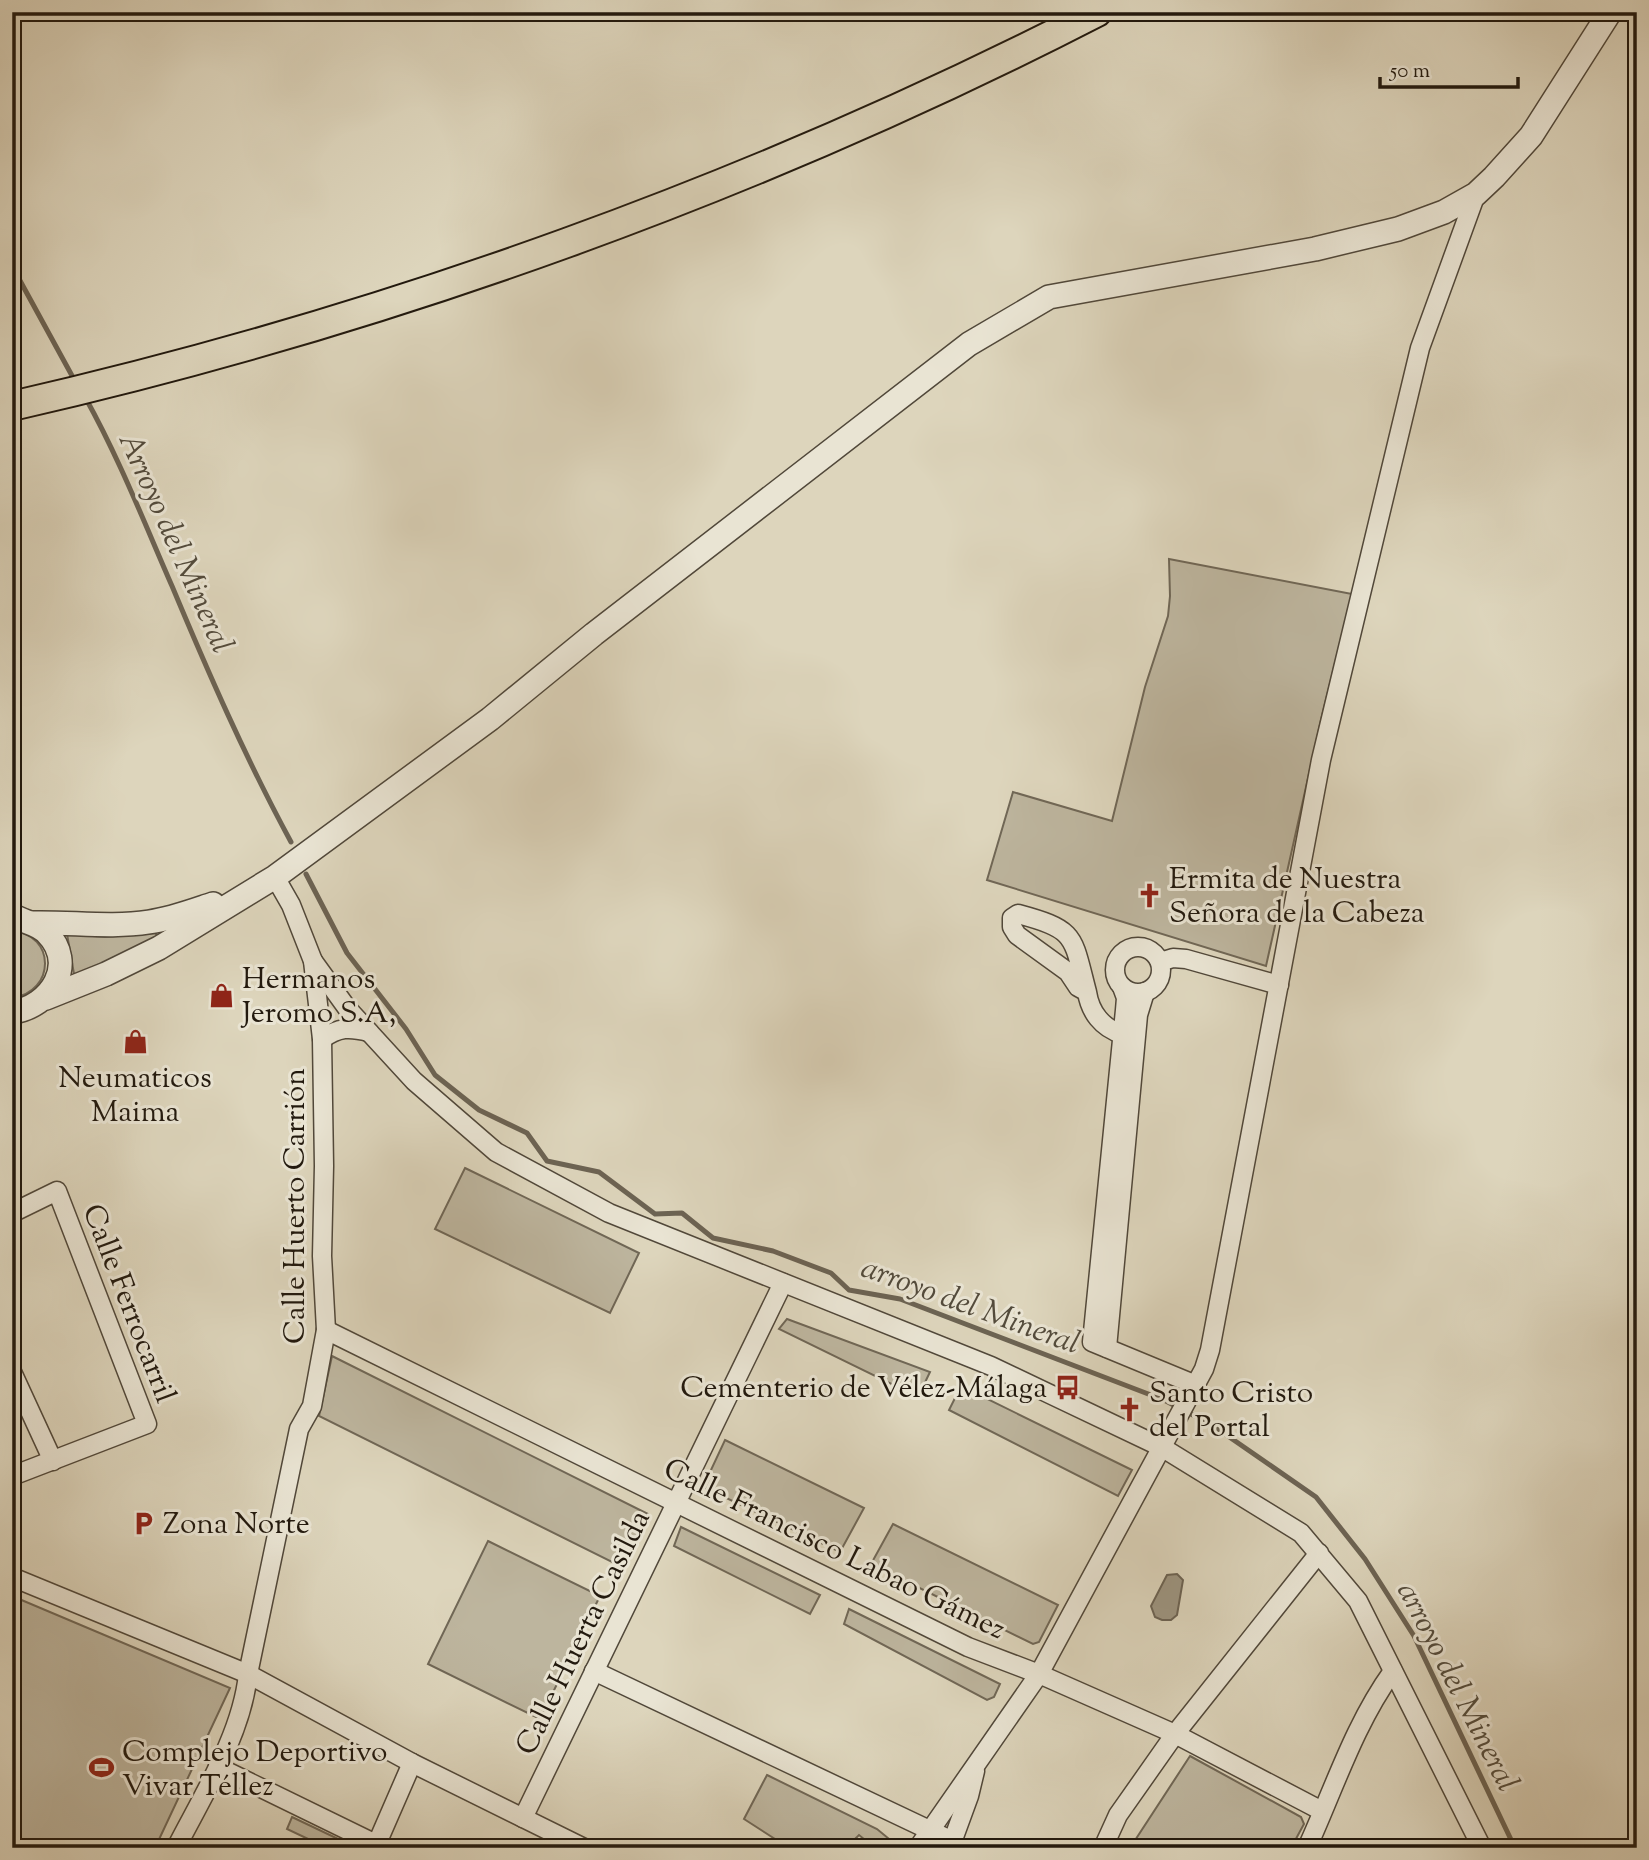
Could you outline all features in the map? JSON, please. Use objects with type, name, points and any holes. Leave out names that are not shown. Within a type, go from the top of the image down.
[{"type":"main road","points":[[12,406],[290,334],[447,285],[677,201],[908,103],[1097,12]]},
{"type":"street","points":[[12,1012],[27,1010],[46,998],[106,974],[159,948],[275,877],[490,719],[594,634],[969,344],[1049,298],[1315,249],[1386,232],[1444,212],[1476,194],[1531,136],[1610,12]]},
{"type":"street","points":[[941,1843],[978,1760],[1039,1674],[1163,1448],[1196,1385],[1210,1350],[1321,760],[1420,348],[1476,194]]},
{"type":"street","points":[[275,877],[291,905],[313,961],[347,1007],[414,1082],[496,1152],[609,1213],[991,1366],[1163,1448],[1301,1533],[1359,1601],[1482,1848]]},
{"type":"street","points":[[19,919],[101,925],[147,923],[171,918],[249,892]]},
{"type":"street","points":[[1087,992],[1078,987],[1068,972],[1017,936],[1012,927],[1012,918],[1018,914],[1046,922],[1071,937],[1093,1012],[1104,1026],[1122,1034]]},
{"type":"street","points":[[19,919],[47,933],[56,946],[59,963],[57,979],[46,998]]},
{"type":"street","points":[[1100,1345],[1126,998],[1115,974],[1117,959],[1128,948],[1143,947],[1153,953],[1160,962],[1160,976],[1152,988],[1133,993],[1122,987]]},
{"type":"street","points":[[1160,962],[1173,958],[1186,959],[1279,985]]},
{"type":"street","name":"Calle Huerto Carrión","points":[[176,1848],[218,1767],[246,1698],[248,1674],[299,1429],[312,1405],[326,1330],[322,1256],[322,1039],[313,961]]},
{"type":"street","points":[[1100,1345],[1138,1015],[1145,992]]},
{"type":"street","points":[[322,1039],[335,1030],[348,1027],[369,1032]]},
{"type":"street","name":"Calle Ferrocarril","points":[[12,1213],[57,1191],[147,1424],[12,1476]]},
{"type":"street","name":"Calle Huerta Casilda","points":[[523,1818],[783,1283]]},
{"type":"street","name":"Calle Francisco Labao Gámez","points":[[326,1330],[968,1647],[1039,1674],[1175,1734],[1322,1811]]},
{"type":"street","points":[[1100,1345],[1196,1385]]},
{"type":"street","points":[[12,1371],[53,1461]]},
{"type":"street","points":[[1103,1848],[1118,1815],[1175,1734],[1319,1553]]},
{"type":"street","points":[[12,1577],[248,1674],[412,1763],[584,1848]]},
{"type":"street","points":[[594,1671],[941,1843]]},
{"type":"street","points":[[1307,1848],[1376,1695],[1393,1671]]},
{"type":"street","points":[[918,1848],[941,1843],[969,1796],[978,1760]]},
{"type":"street","points":[[218,1767],[379,1846],[412,1763]]},
{"type":"shaded area","points":[[1169,559],[1352,594],[1266,966],[987,880],[1013,792],[1112,821],[1145,687],[1168,616]]},
{"type":"shaded area","points":[[12,931],[26,934],[37,942],[45,963],[43,975],[37,985],[26,994],[12,998]]},
{"type":"shaded area","points":[[155,933],[158,937],[78,975],[74,974],[67,934],[105,937]]},
{"type":"shaded area","points":[[465,1168],[639,1253],[610,1313],[435,1229]]},
{"type":"shaded area","points":[[787,1319],[930,1372],[918,1397],[779,1329]]},
{"type":"shaded area","points":[[332,1356],[648,1514],[622,1567],[319,1416]]},
{"type":"shaded area","points":[[961,1386],[1132,1470],[1118,1496],[949,1410]]},
{"type":"shaded area","points":[[725,1440],[864,1508],[840,1552],[703,1487]]},
{"type":"shaded area","points":[[893,1524],[1058,1605],[1039,1642],[1033,1644],[871,1564]]},
{"type":"shaded area","points":[[681,1527],[820,1595],[810,1614],[674,1546]]},
{"type":"shaded area","points":[[488,1541],[600,1596],[540,1719],[428,1664]]},
{"type":"shaded area","points":[[1177,1574],[1183,1580],[1177,1615],[1171,1620],[1162,1620],[1155,1617],[1151,1606],[1167,1575]]},
{"type":"shaded area","name":"Complejo Deportivo Vivar Téllez","points":[[12,1596],[230,1688],[155,1848],[12,1848]]},
{"type":"shaded area","points":[[849,1609],[1000,1684],[994,1697],[987,1700],[844,1624]]},
{"type":"shaded area","points":[[1190,1756],[1301,1817],[1304,1824],[1291,1848],[1130,1848]]},
{"type":"shaded area","points":[[767,1775],[877,1829],[900,1848],[875,1848],[859,1835],[853,1841],[857,1848],[789,1848],[744,1819]]},
{"type":"shaded area","points":[[292,1817],[354,1848],[327,1848],[287,1829]]},
{"type":"waterway","name":"Arroyo del Mineral","points":[[12,266],[76,383]]},
{"type":"waterway","name":"Arroyo del Mineral","points":[[85,397],[131,490],[228,715],[291,842]]},
{"type":"waterway","name":"arroyo del Mineral","points":[[306,874],[347,953],[406,1029],[435,1075],[479,1110],[527,1133],[547,1161],[599,1172],[655,1214],[682,1213],[713,1238],[773,1251],[831,1273],[849,1290],[900,1299],[1164,1400],[1212,1425],[1316,1497],[1365,1559],[1414,1636],[1515,1848]]},
{"type":"place","name":"Ermita de Nuestra Señora de la Cabeza","points":[[1149,895]]},
{"type":"place","name":"Hermanos Jeromo S.A,","points":[[222,995]]},
{"type":"place","name":"Neumaticos Maima","points":[[135,1042]]},
{"type":"place","name":"Cementerio de Vélez-Málaga","points":[[1067,1387]]},
{"type":"place","name":"Santo Cristo del Portal","points":[[1129,1409]]},
{"type":"place","name":"Zona Norte","points":[[143,1523]]},
{"type":"place","name":"Complejo Deportivo Vivar Téllez","points":[[102,1768]]}]
